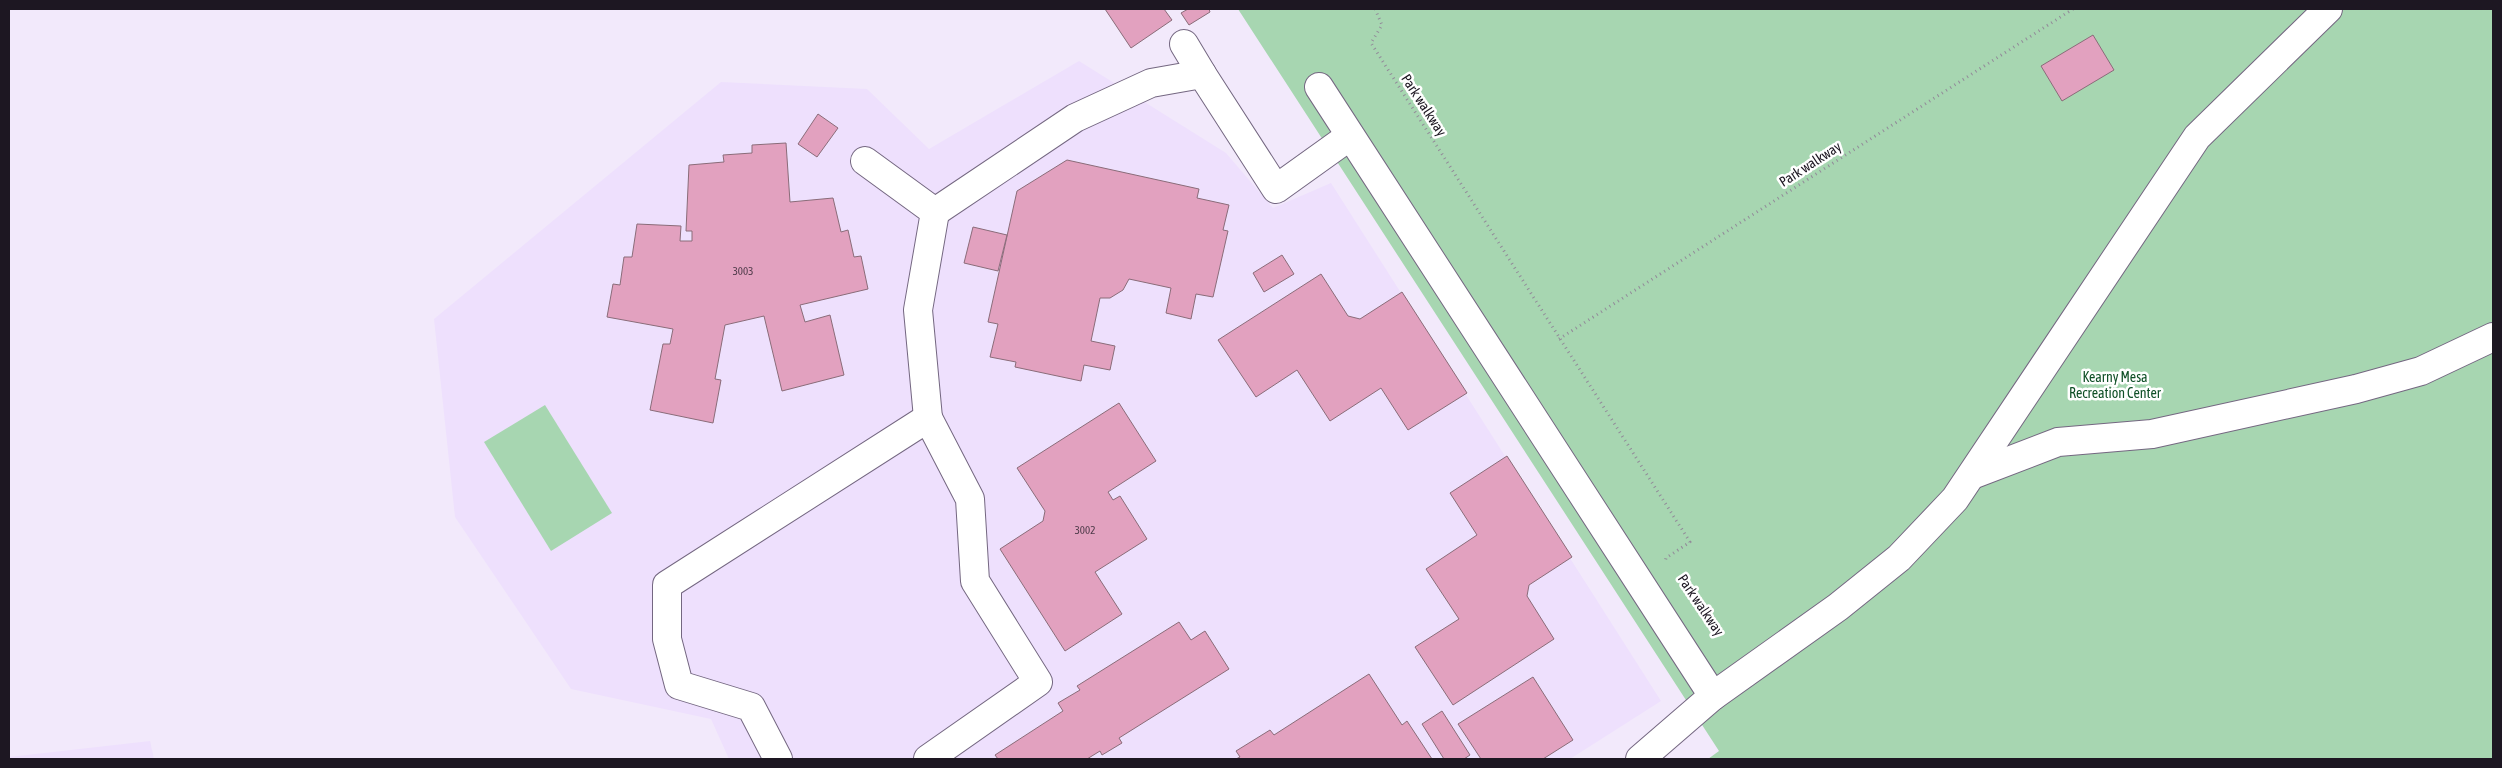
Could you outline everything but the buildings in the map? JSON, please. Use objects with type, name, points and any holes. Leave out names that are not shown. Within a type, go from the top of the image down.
[{"type":"lane","points":[[1644,758],[1713,696],[1838,607],[1899,558],[1955,499],[2158,192],[2197,137],[2328,9]]},
{"type":"lane","points":[[1184,44],[1276,188],[1350,136]]},
{"type":"lane","points":[[928,759],[1038,682],[975,581],[970,499],[928,418],[918,310],[935,212],[1075,118],[1151,83],[1202,74]]},
{"type":"lane","points":[[1319,87],[1713,696]]},
{"type":"lane","points":[[865,162],[935,212]]},
{"type":"lane","points":[[1972,475],[2058,442],[2152,434],[2356,389],[2412,374],[2493,337]]},
{"type":"lane","points":[[778,759],[751,707],[679,685],[667,638],[667,585],[928,418]]},
{"type":"path","name":"Park walkway","points":[[1375,9],[1382,26],[1371,43],[1690,542],[1666,558],[1663,568]]},
{"type":"path","name":"Park walkway","points":[[1560,338],[2073,9]]},
{"type":"shaded area","points":[[1079,61],[1226,153],[1273,208],[1331,183],[1661,701],[1570,759],[729,759],[711,719],[571,689],[455,517],[434,319],[721,82],[867,89],[929,149]]},
{"type":"shaded area","points":[[150,741],[154,759],[9,759],[9,757]]},
{"type":"green space","name":"Kearny Mesa Recreation Center","points":[[1238,9],[2493,9],[2493,759],[1708,759],[1719,751]]},
{"type":"green space","points":[[545,405],[612,513],[551,551],[484,442]]}]
